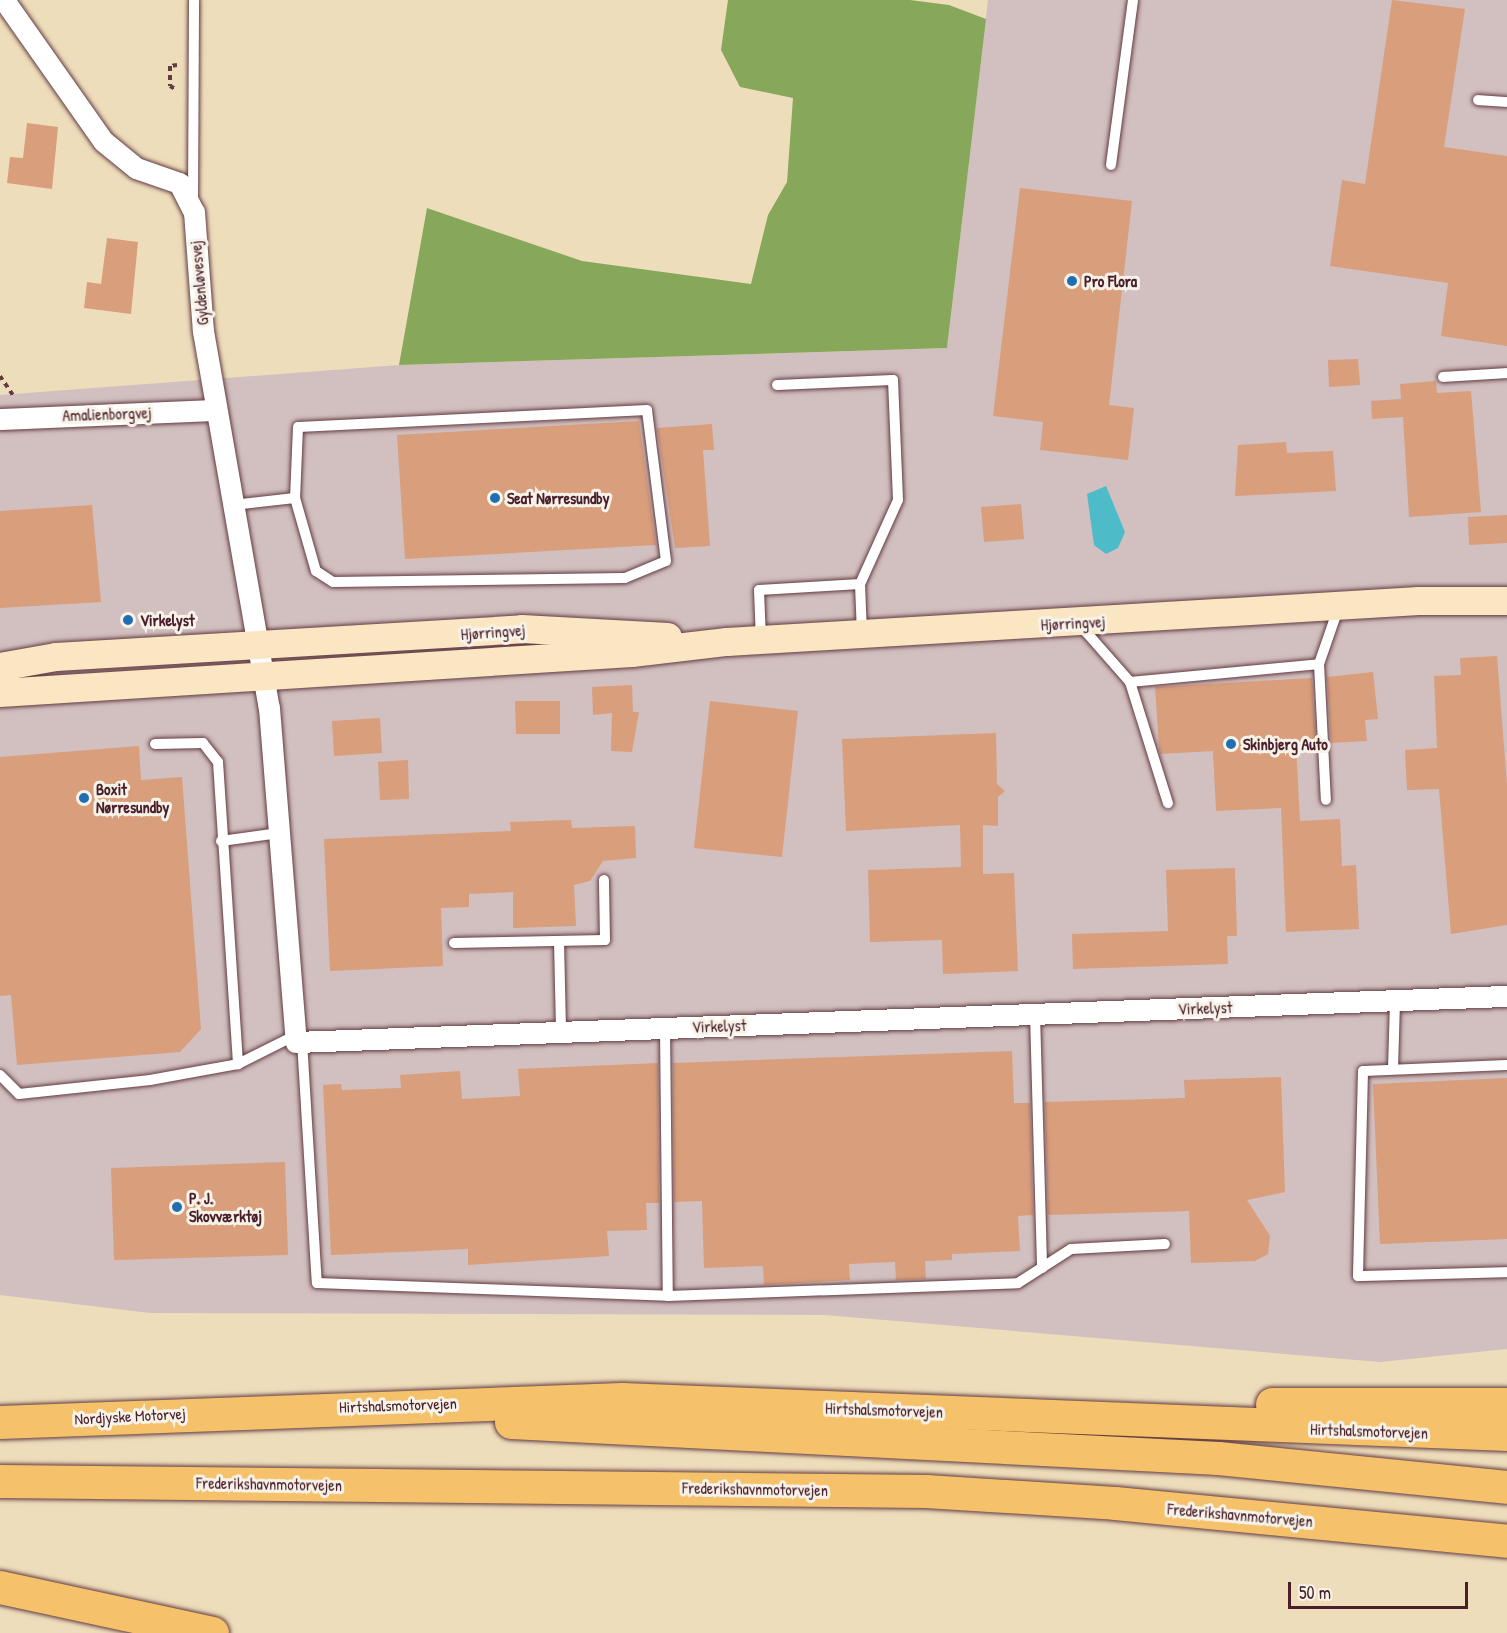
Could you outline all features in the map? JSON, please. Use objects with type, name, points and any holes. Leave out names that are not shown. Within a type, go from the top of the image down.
[{"type":"highway","points":[[622,1399],[1369,1407],[1507,1404]]},
{"type":"highway","name":"Hirtshalsmotorvejen","points":[[261,1409],[622,1399],[1507,1434]]},
{"type":"highway","points":[[261,1409],[1207,1457],[1507,1487]]},
{"type":"highway","name":"Nordjyske Motorvej","points":[[0,1422],[261,1409]]},
{"type":"highway","name":"Frederikshavnmotorvejen","points":[[0,1480],[926,1491],[1507,1541]]},
{"type":"highway","points":[[0,1587],[212,1633]]},
{"type":"main road","name":"Hjørringvej","points":[[1419,600],[1507,581]]},
{"type":"main road","name":"Hjørringvej","points":[[0,693],[264,678],[727,642],[1078,623],[1419,600],[1507,601]]},
{"type":"main road","name":"Hjørringvej","points":[[0,667],[56,657],[522,629],[727,642]]},
{"type":"street","name":"Gyldenløvesvej","points":[[4,0],[112,152],[136,168],[179,183],[194,213],[215,410],[258,644]]},
{"type":"street","name":"Amalienborgvej","points":[[0,419],[215,410]]},
{"type":"street","points":[[258,644],[264,678],[299,1038]]},
{"type":"street","name":"Virkelyst","points":[[299,1038],[561,1032],[1507,996]]},
{"type":"lane","points":[[194,0],[191,79],[194,213]]},
{"type":"lane","points":[[1111,165],[1133,0]]},
{"type":"lane","points":[[1478,100],[1507,102]]},
{"type":"lane","points":[[1443,377],[1507,373]]},
{"type":"lane","points":[[777,385],[893,380],[898,500],[860,584],[862,634]]},
{"type":"lane","points":[[646,410],[666,561],[625,578],[333,582],[316,571],[295,498],[298,427],[646,410]]},
{"type":"lane","points":[[233,505],[295,498]]},
{"type":"lane","points":[[761,640],[759,590],[860,584]]},
{"type":"lane","points":[[1326,800],[1319,664],[1339,605]]},
{"type":"lane","points":[[1078,623],[1130,682],[1168,803]]},
{"type":"lane","points":[[1130,682],[1319,664]]},
{"type":"lane","points":[[155,744],[203,743],[218,762],[220,841],[238,1064]]},
{"type":"lane","points":[[220,841],[279,833]]},
{"type":"lane","points":[[454,944],[605,940],[604,880]]},
{"type":"lane","points":[[560,941],[561,1032]]},
{"type":"lane","points":[[1393,1070],[1395,1000]]},
{"type":"lane","points":[[1035,1014],[1042,1268]]},
{"type":"lane","points":[[665,1028],[668,1296]]},
{"type":"lane","points":[[0,1075],[19,1094],[150,1080],[238,1064],[299,1038],[317,1283],[668,1296],[1018,1283],[1071,1249],[1165,1244]]},
{"type":"lane","points":[[1507,1065],[1363,1071],[1358,1276],[1507,1272]]},
{"type":"shaded area","points":[[988,0],[1507,0],[1507,1349],[1380,1362],[825,1315],[150,1313],[0,1295],[0,395],[399,365],[947,348]]},
{"type":"green space","points":[[728,0],[910,0],[949,5],[986,19],[947,348],[399,365],[427,208],[582,261],[751,284],[768,215],[787,182],[793,98],[740,87],[721,50]]},
{"type":"water","points":[[1106,486],[1125,532],[1118,548],[1106,554],[1094,545],[1087,494]]},
{"type":"building","points":[[1392,0],[1465,9],[1444,147],[1507,156],[1507,346],[1441,336],[1448,283],[1330,266],[1342,180],[1365,184]]},
{"type":"building","points":[[27,123],[58,127],[52,189],[7,183],[10,157],[23,158]]},
{"type":"building","points":[[1020,188],[1132,201],[1109,405],[1134,408],[1128,460],[1040,450],[1043,422],[993,416]]},
{"type":"building","points":[[107,238],[138,242],[131,314],[84,308],[87,282],[101,284]]},
{"type":"building","points":[[1358,359],[1360,385],[1329,387],[1328,360]]},
{"type":"building","points":[[1436,381],[1437,393],[1471,391],[1481,512],[1409,517],[1403,417],[1372,419],[1371,401],[1401,399],[1400,384]]},
{"type":"building","points":[[639,421],[656,545],[405,559],[397,435]]},
{"type":"building","points":[[712,424],[714,450],[703,450],[710,546],[675,548],[657,428]]},
{"type":"building","points":[[1286,442],[1287,453],[1333,451],[1336,491],[1235,496],[1238,445]]},
{"type":"building","points":[[1021,504],[1024,539],[984,542],[981,507]]},
{"type":"building","points":[[92,505],[101,602],[0,608],[0,511]]},
{"type":"building","points":[[1507,515],[1507,543],[1469,545],[1468,517]]},
{"type":"building","points":[[1497,656],[1507,785],[1507,925],[1451,934],[1439,789],[1407,790],[1405,750],[1437,748],[1434,676],[1461,675],[1460,658]]},
{"type":"building","points":[[1373,672],[1378,719],[1365,720],[1367,741],[1331,743],[1327,677]]},
{"type":"building","name":"Skinbjerg Auto","points":[[1312,678],[1316,744],[1296,745],[1300,821],[1340,819],[1342,866],[1356,865],[1359,929],[1286,932],[1281,808],[1216,811],[1213,751],[1160,754],[1155,687]]},
{"type":"building","points":[[632,685],[633,712],[639,712],[632,752],[611,751],[612,713],[593,715],[592,687]]},
{"type":"building","points":[[515,701],[560,701],[560,734],[516,734]]},
{"type":"building","points":[[710,701],[798,711],[782,857],[694,848]]},
{"type":"building","points":[[380,718],[382,753],[334,756],[332,721]]},
{"type":"building","points":[[996,733],[997,784],[1005,791],[998,797],[998,826],[983,825],[983,874],[1014,873],[1018,971],[943,974],[942,940],[870,942],[868,870],[961,867],[960,825],[846,831],[842,739]]},
{"type":"building","points":[[139,746],[141,780],[182,777],[201,1029],[180,1052],[17,1065],[11,995],[0,996],[0,757]]},
{"type":"building","points":[[408,760],[409,799],[380,800],[378,762]]},
{"type":"building","points":[[571,820],[572,828],[635,826],[636,858],[603,861],[590,881],[574,885],[576,926],[513,928],[513,892],[469,894],[469,907],[441,908],[443,966],[330,971],[324,839],[511,831],[510,822]]},
{"type":"building","points":[[1235,868],[1237,936],[1227,936],[1228,964],[1073,969],[1072,934],[1168,931],[1166,870]]},
{"type":"building","points":[[1012,1051],[1014,1103],[1030,1103],[1033,1215],[1018,1216],[1020,1251],[952,1254],[952,1260],[925,1261],[926,1279],[896,1280],[895,1262],[849,1264],[850,1280],[764,1285],[763,1266],[704,1268],[702,1201],[674,1202],[673,1063]]},
{"type":"building","points":[[658,1063],[659,1203],[646,1203],[647,1230],[607,1231],[609,1256],[468,1265],[468,1249],[331,1255],[323,1085],[341,1084],[342,1090],[401,1088],[400,1075],[460,1071],[462,1099],[520,1096],[518,1069]]},
{"type":"building","points":[[1281,1077],[1285,1192],[1247,1200],[1270,1236],[1268,1254],[1255,1261],[1191,1263],[1189,1211],[1048,1215],[1045,1102],[1185,1098],[1184,1080]]},
{"type":"building","points":[[1507,1078],[1507,1239],[1380,1244],[1373,1084]]},
{"type":"building","points":[[285,1162],[288,1255],[114,1260],[111,1168]]},
{"type":"place","name":"Pro Flora","points":[[1072,281]]},
{"type":"place","name":"Seat Nørresundby","points":[[495,498]]},
{"type":"place","name":"Virkelyst","points":[[128,620]]},
{"type":"place","name":"Skinbjerg Auto","points":[[1231,744]]},
{"type":"place","name":"Boxit Nørresundby","points":[[84,798]]},
{"type":"place","name":"P. J. Skovværktøj","points":[[177,1207]]}]
